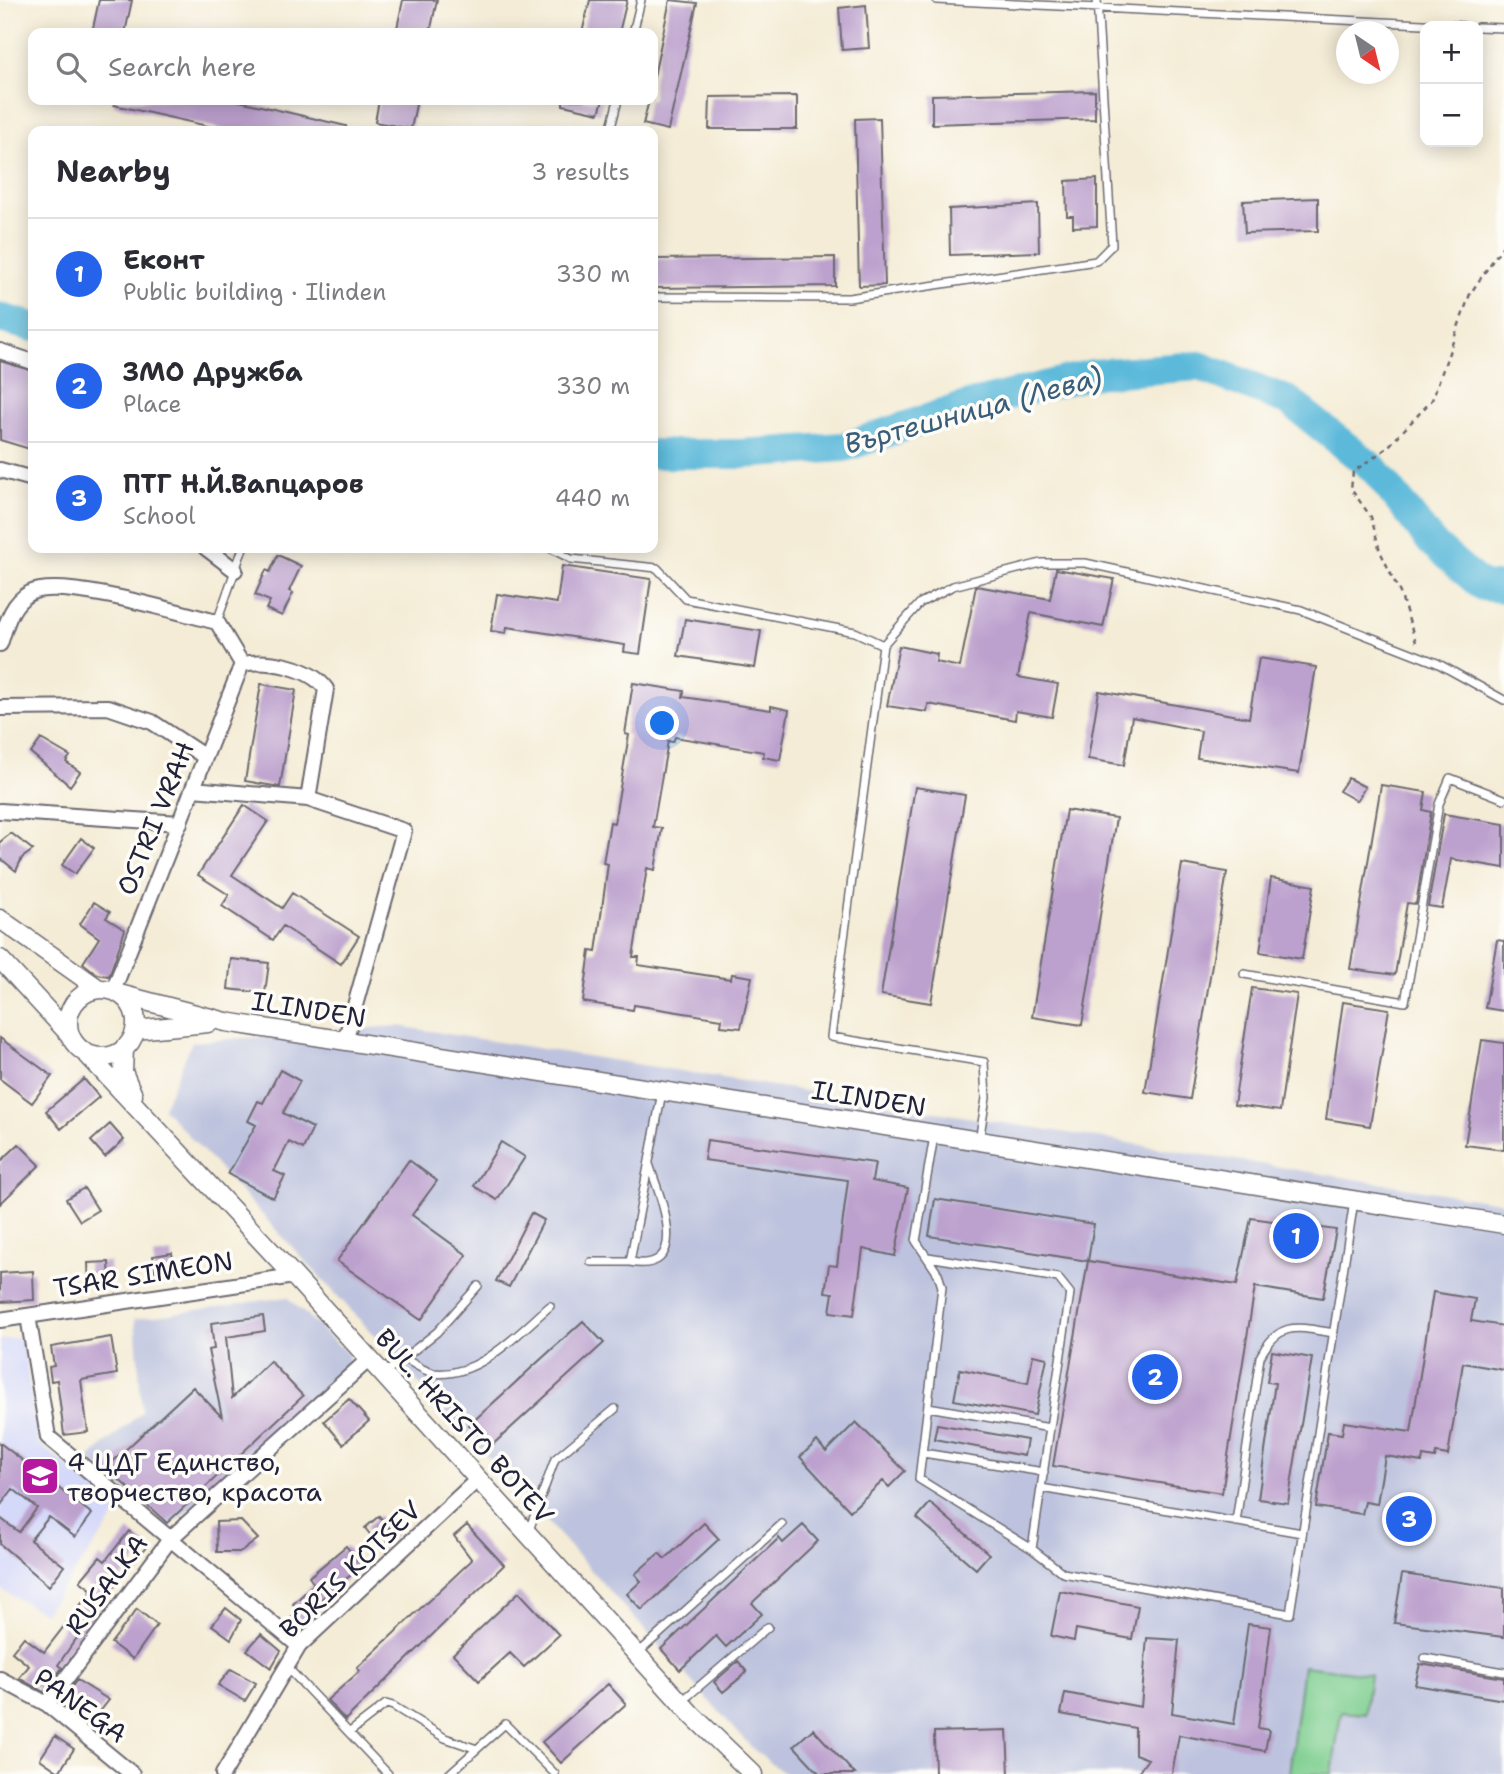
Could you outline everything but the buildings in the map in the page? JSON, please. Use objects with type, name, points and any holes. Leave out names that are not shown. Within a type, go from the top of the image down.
[{"type":"street","points":[[0,351],[28,360]]},
{"type":"street","points":[[0,470],[28,478]]},
{"type":"street","points":[[213,553],[235,570]]},
{"type":"street","points":[[0,644],[6,608],[30,593],[54,588],[132,601],[217,622],[242,664],[261,660],[317,676],[326,689],[307,799]]},
{"type":"street","name":"OSTRI VRAH","points":[[110,991],[242,664]]},
{"type":"street","points":[[0,708],[108,706],[152,723],[205,757]]},
{"type":"street","points":[[193,789],[307,799],[404,831],[345,1041]]},
{"type":"street","points":[[0,811],[180,823]]},
{"type":"street","points":[[0,919],[133,1009],[135,1030],[124,1048],[106,1056],[86,1053],[0,959]]},
{"type":"street","points":[[70,1035],[68,1020],[73,1005],[84,994],[110,991]]},
{"type":"street","name":"ILINDEN","points":[[110,991],[226,1022],[1504,1224]]},
{"type":"street","name":"ILINDEN","points":[[135,1030],[226,1022]]},
{"type":"street","name":"BUL. HRISTO BOTEV","points":[[124,1048],[122,1072],[141,1110]]},
{"type":"street","name":"BUL. HRISTO BOTEV","points":[[86,1053],[294,1276],[636,1655],[753,1774]]},
{"type":"street","name":"TSAR SIMEON","points":[[0,1320],[294,1276]]},
{"type":"street","points":[[28,1316],[48,1437],[299,1646]]},
{"type":"street","name":"RUSALKA","points":[[47,1704],[171,1538],[368,1360]]},
{"type":"street","name":"BORIS KOTSEV","points":[[223,1774],[299,1646],[478,1479]]},
{"type":"street","name":"PANEGA","points":[[0,1679],[47,1704],[132,1774]]},
{"type":"lane","points":[[635,28],[641,0]]},
{"type":"lane","points":[[937,0],[1098,4],[1420,23]]},
{"type":"lane","points":[[658,297],[849,298],[1096,261],[1112,245],[1098,4]]},
{"type":"lane","points":[[1483,27],[1504,28]]},
{"type":"lane","points":[[611,126],[617,105]]},
{"type":"lane","points":[[217,622],[241,553]]},
{"type":"lane","points":[[560,553],[571,559],[657,568],[686,599],[855,632],[883,645]]},
{"type":"lane","points":[[979,1142],[986,1098],[984,1062],[831,1037],[883,645],[920,603],[953,586],[1041,563],[1085,563],[1301,610],[1421,657],[1504,700]]},
{"type":"lane","points":[[1244,974],[1405,1002],[1439,804],[1450,778],[1504,799]]},
{"type":"lane","points":[[630,1262],[662,1091]]},
{"type":"lane","points":[[934,1135],[916,1241],[928,1257],[942,1287],[919,1479],[1032,1549],[1063,1573],[1290,1614],[1354,1201]]},
{"type":"lane","points":[[591,1262],[646,1263],[656,1258],[669,1242],[670,1230],[649,1164]]},
{"type":"lane","points":[[928,1257],[1058,1278],[1066,1284],[1070,1293],[1032,1549]]},
{"type":"lane","points":[[383,1374],[437,1332],[478,1286]]},
{"type":"lane","points":[[404,1358],[432,1373],[457,1371],[482,1361],[550,1306]]},
{"type":"lane","points":[[1236,1522],[1260,1357],[1266,1346],[1285,1329],[1296,1326],[1333,1333]]},
{"type":"lane","points":[[928,1407],[1050,1428]]},
{"type":"lane","points":[[528,1534],[555,1458],[615,1409]]},
{"type":"lane","points":[[923,1453],[1044,1472]]},
{"type":"lane","points":[[1041,1489],[1302,1534]]},
{"type":"lane","points":[[636,1655],[782,1524]]},
{"type":"lane","points":[[681,1703],[768,1627]]},
{"type":"lane","points":[[1425,1658],[1504,1672]]},
{"type":"lane","points":[[287,1667],[388,1774]]},
{"type":"lane","points":[[350,1732],[386,1704],[445,1738],[477,1749]]},
{"type":"lane","points":[[449,1774],[505,1724],[555,1774]]},
{"type":"path","points":[[1421,657],[1400,593],[1380,551],[1371,517],[1351,489],[1353,472],[1387,448],[1432,400],[1470,294],[1504,244]]},
{"type":"shaded area","points":[[398,1026],[1504,1203],[1504,1774],[785,1774],[753,1749],[528,1501],[163,1108],[192,1042]]},
{"type":"shaded area","points":[[287,1297],[348,1354],[349,1365],[170,1526],[88,1459],[142,1412],[135,1319]]},
{"type":"shaded area","name":"4 ЦДГ Единство, творчество, красота","points":[[22,1337],[38,1443],[121,1509],[44,1613],[0,1589],[0,1340]]},
{"type":"green space","points":[[1303,1666],[1370,1674],[1365,1714],[1341,1712],[1332,1774],[1289,1774]]},
{"type":"waterway","name":"Въртешница (Лева)","points":[[0,318],[28,326]]},
{"type":"waterway","name":"Въртешница (Лева)","points":[[658,454],[741,454],[844,447],[969,405],[1092,374],[1199,366],[1289,401],[1374,469],[1432,543],[1482,586],[1504,588]]},
{"type":"place","name":"Еконт","points":[[1296,1236]]},
{"type":"place","name":"ЗМО Дружба","points":[[1155,1377]]},
{"type":"place","name":"4 ЦДГ Единство, творчество, красота","points":[[40,1476]]},
{"type":"place","name":"ПТГ Н.Й.Вапцаров","points":[[1409,1519]]}]
